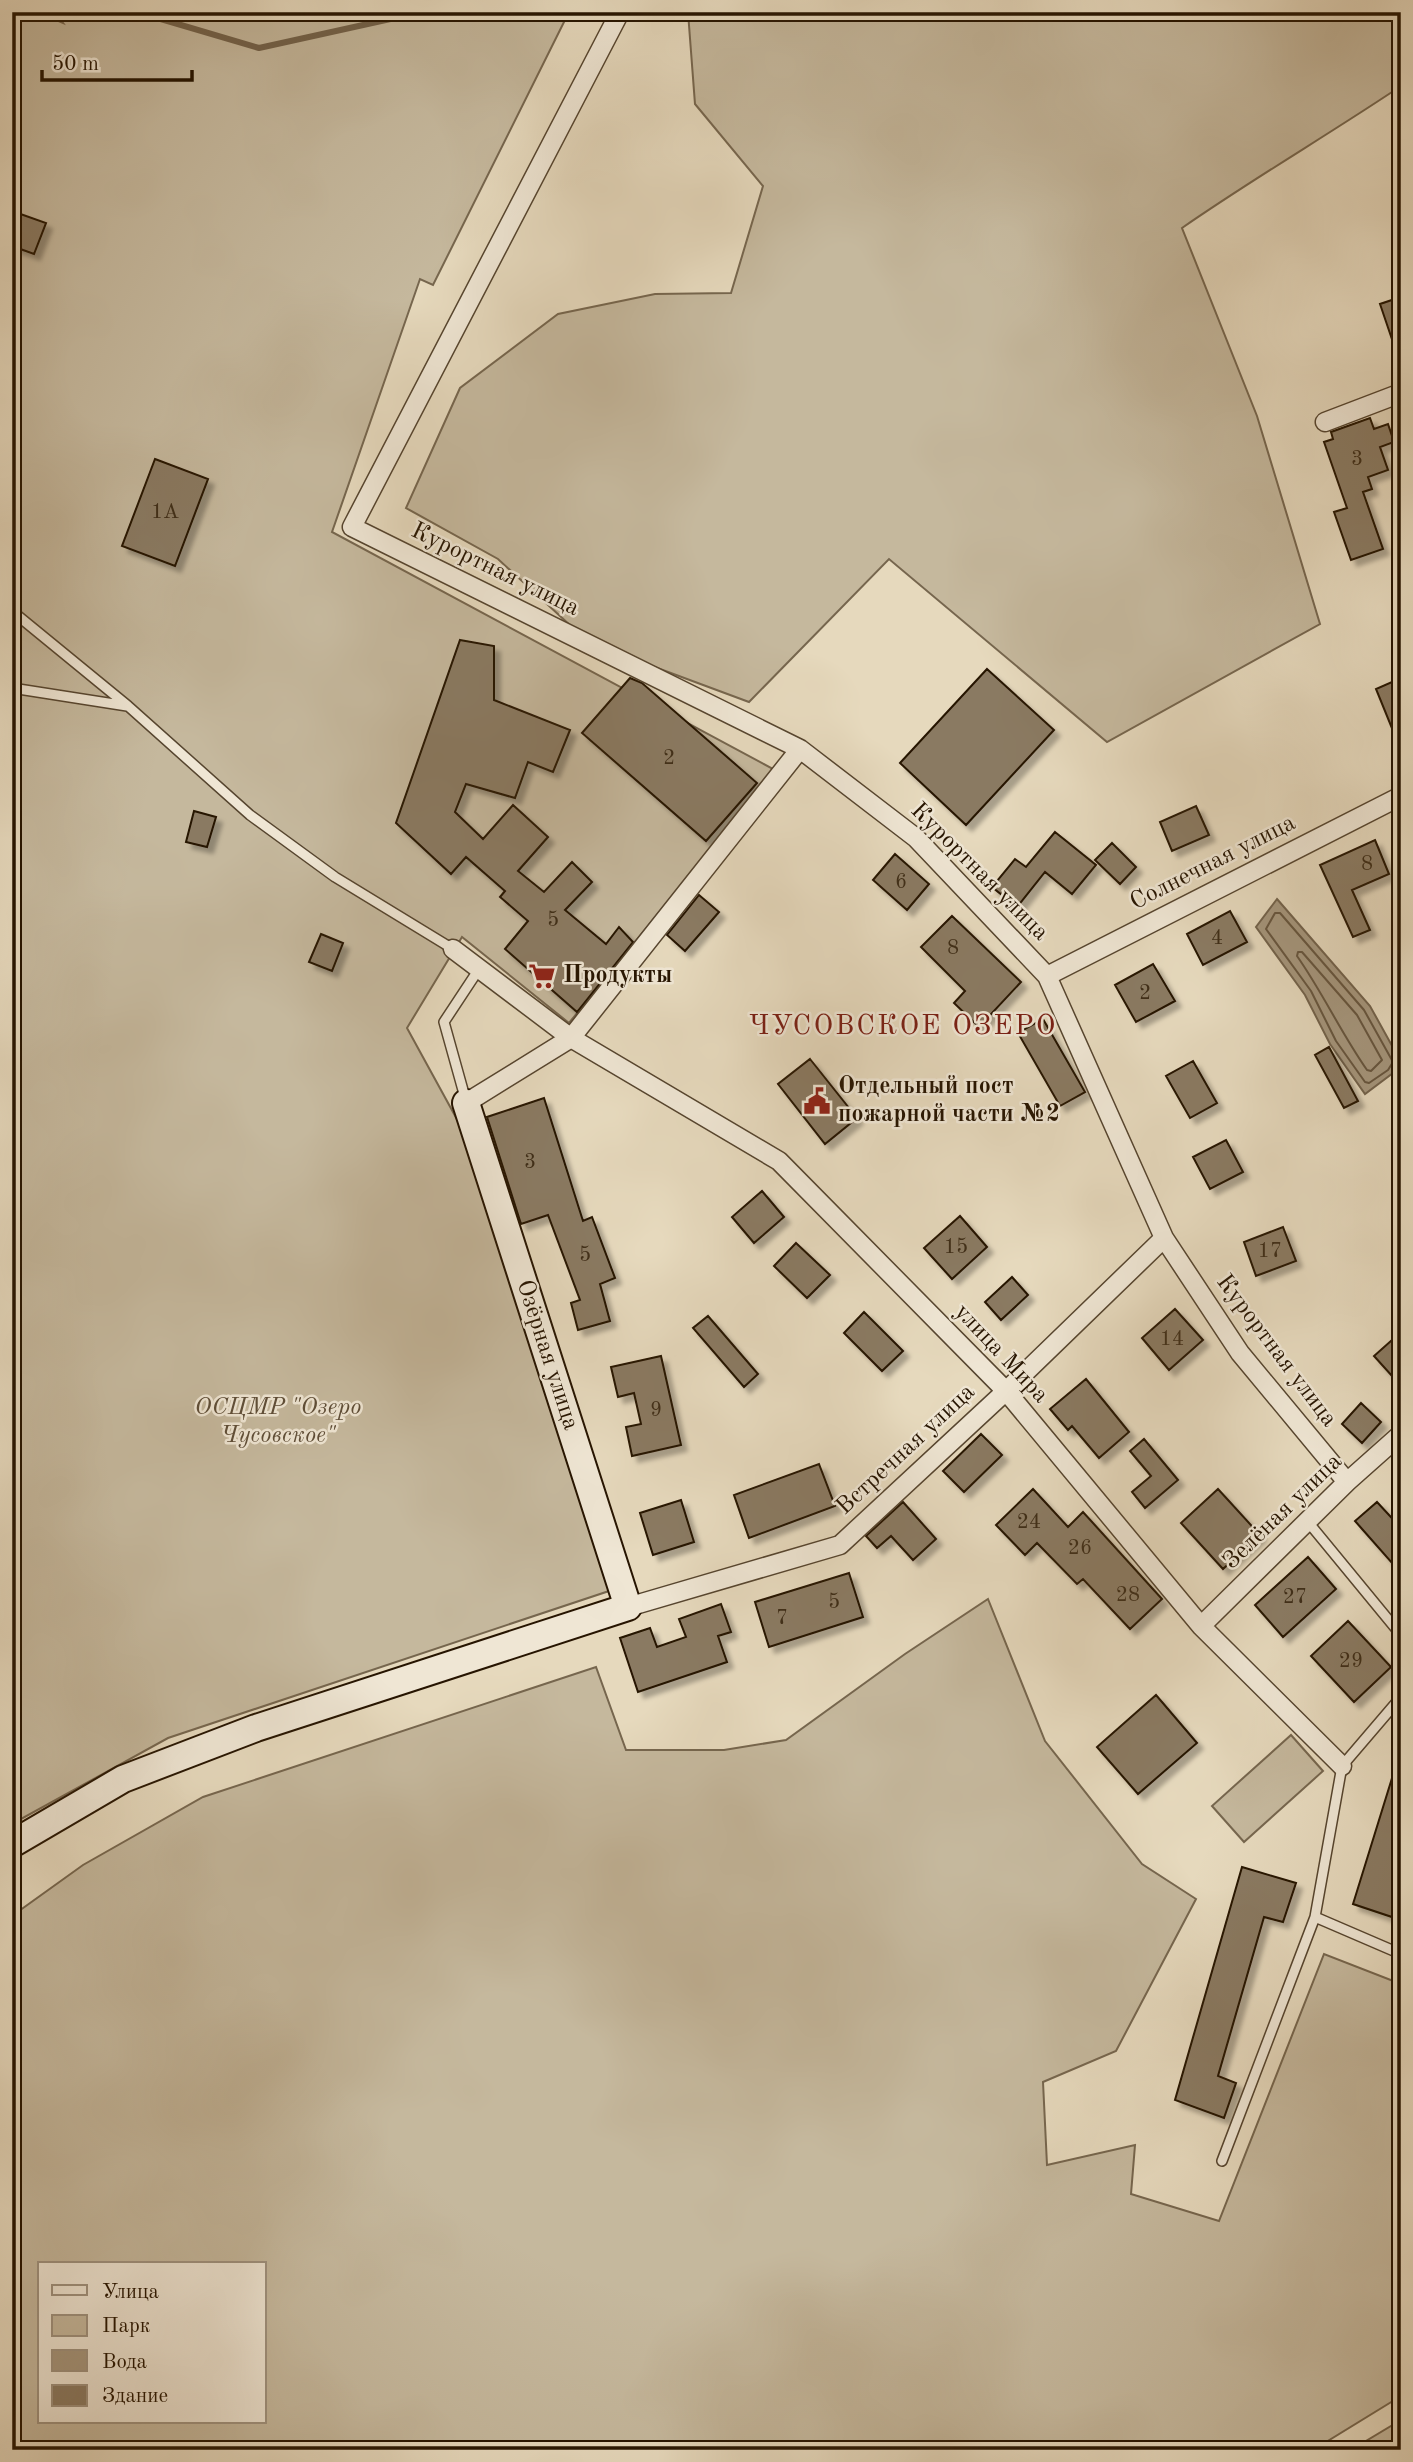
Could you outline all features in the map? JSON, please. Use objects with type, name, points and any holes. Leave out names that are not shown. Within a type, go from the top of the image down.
[{"type":"street","name":"Курортная улица","points":[[620,12],[352,527],[800,750],[916,838],[1047,976],[1164,1238],[1240,1353],[1347,1482]]},
{"type":"street","points":[[1325,422],[1401,393]]},
{"type":"street","points":[[466,1103],[571,1038],[800,750]]},
{"type":"street","name":"Солнечная улица","points":[[1047,976],[1401,796]]},
{"type":"street","name":"улица Мира","points":[[453,949],[571,1038],[779,1161],[1006,1391],[1201,1626],[1342,1766]]},
{"type":"street","name":"Озёрная улица","points":[[466,1103],[628,1607]]},
{"type":"street","name":"Встречная улица","points":[[628,1607],[840,1545],[1006,1391],[1164,1238]]},
{"type":"street","name":"Зелёная улица","points":[[1201,1626],[1347,1482],[1401,1434]]},
{"type":"street","points":[[12,1844],[122,1779],[244,1732],[628,1607]]},
{"type":"lane","points":[[12,611],[128,706],[250,815],[335,877],[453,949]]},
{"type":"lane","points":[[12,688],[128,706]]},
{"type":"lane","points":[[466,1103],[444,1022],[479,969]]},
{"type":"lane","points":[[1308,1522],[1401,1635]]},
{"type":"lane","points":[[1222,2161],[1315,1917],[1342,1766],[1401,1697]]},
{"type":"lane","points":[[1315,1917],[1401,1954]]},
{"type":"green space","name":"ОСЦМР \"Озеро Чусовское\"","points":[[12,12],[37,12],[63,23],[55,12],[569,12],[433,285],[420,279],[332,532],[775,770],[569,1023],[462,937],[407,1028],[459,1123],[612,1590],[168,1738],[12,1824]]},
{"type":"green space","points":[[688,12],[1401,12],[1401,86],[1182,228],[1257,416],[1320,624],[1107,742],[889,559],[749,702],[652,666],[597,650],[498,559],[406,508],[460,388],[558,314],[655,294],[731,293],[763,186],[695,104]]},
{"type":"green space","points":[[988,1599],[1045,1741],[1142,1864],[1196,1899],[1116,2051],[1043,2082],[1047,2165],[1135,2145],[1131,2194],[1219,2221],[1324,1954],[1401,1984],[1401,2396],[1313,2450],[12,2450],[12,1916],[83,1865],[203,1797],[596,1667],[626,1750],[724,1750],[786,1740],[905,1654]]},
{"type":"green space","points":[[1291,1735],[1323,1771],[1244,1842],[1212,1806]]},
{"type":"green space","points":[[1401,2420],[1401,2450],[1351,2450]]},
{"type":"water","points":[[1277,899],[1370,1006],[1401,1062],[1401,1067],[1365,1094],[1330,1044],[1305,995],[1256,927]]},
{"type":"building","points":[[12,211],[46,223],[34,254],[12,246]]},
{"type":"building","points":[[1401,297],[1401,356],[1398,357],[1380,304]]},
{"type":"building","points":[[1370,418],[1374,429],[1388,424],[1394,442],[1380,447],[1388,470],[1368,477],[1372,489],[1363,492],[1383,549],[1351,560],[1334,512],[1347,508],[1324,442],[1333,439],[1331,432]]},
{"type":"building","points":[[155,459],[208,479],[175,566],[122,546]]},
{"type":"building","points":[[460,640],[494,646],[494,700],[570,730],[553,772],[528,762],[515,798],[466,784],[455,812],[483,839],[513,805],[548,837],[518,871],[544,892],[572,862],[592,882],[565,910],[606,944],[619,927],[633,942],[577,1012],[505,949],[528,921],[500,897],[505,891],[466,857],[451,874],[396,823]]},
{"type":"building","points":[[987,669],[1054,730],[966,825],[900,763]]},
{"type":"building","points":[[630,678],[642,683],[757,783],[706,841],[582,733]]},
{"type":"building","points":[[1401,678],[1401,748],[1400,748],[1376,689]]},
{"type":"building","points":[[1196,806],[1209,835],[1172,851],[1160,822]]},
{"type":"building","points":[[194,811],[216,817],[207,847],[186,842]]},
{"type":"building","points":[[1055,832],[1096,865],[1072,894],[1045,872],[1017,907],[992,887],[1015,859],[1026,867]]},
{"type":"building","points":[[1375,840],[1389,874],[1352,890],[1370,930],[1353,937],[1320,865]]},
{"type":"building","points":[[1112,843],[1136,867],[1120,884],[1095,860]]},
{"type":"building","points":[[895,854],[929,884],[907,910],[873,880]]},
{"type":"building","points":[[699,895],[719,912],[685,951],[667,935]]},
{"type":"building","points":[[1230,911],[1247,942],[1203,965],[1187,934]]},
{"type":"building","points":[[952,916],[1021,982],[979,1027],[954,1003],[965,991],[921,947]]},
{"type":"building","points":[[321,934],[343,943],[332,971],[309,962]]},
{"type":"building","points":[[1153,964],[1175,1001],[1136,1022],[1115,985]]},
{"type":"building","points":[[1043,1019],[1085,1092],[1060,1106],[1018,1033]]},
{"type":"building","points":[[1329,1047],[1358,1101],[1344,1108],[1315,1055]]},
{"type":"building","name":"Отдельный пост пожарной части №2","points":[[810,1059],[857,1118],[825,1144],[778,1084]]},
{"type":"building","points":[[1193,1061],[1217,1103],[1190,1118],[1166,1076]]},
{"type":"building","points":[[544,1098],[583,1221],[592,1217],[615,1278],[600,1284],[610,1321],[578,1330],[571,1303],[580,1300],[548,1215],[521,1224],[487,1117]]},
{"type":"building","points":[[1226,1140],[1243,1172],[1210,1189],[1193,1157]]},
{"type":"building","points":[[762,1191],[784,1217],[754,1243],[732,1217]]},
{"type":"building","points":[[960,1216],[987,1247],[952,1279],[924,1248]]},
{"type":"building","points":[[1283,1227],[1296,1261],[1256,1276],[1244,1242]]},
{"type":"building","points":[[796,1243],[830,1275],[807,1298],[774,1266]]},
{"type":"building","points":[[1012,1277],[1028,1295],[1001,1320],[985,1302]]},
{"type":"building","points":[[1175,1309],[1203,1340],[1169,1370],[1142,1338]]},
{"type":"building","points":[[864,1312],[903,1351],[882,1371],[844,1333]]},
{"type":"building","points":[[708,1316],[758,1374],[744,1387],[693,1328]]},
{"type":"building","points":[[1401,1332],[1401,1386],[1374,1356]]},
{"type":"building","points":[[661,1356],[681,1445],[632,1456],[626,1427],[641,1424],[634,1393],[618,1397],[611,1367]]},
{"type":"building","points":[[1086,1379],[1129,1432],[1099,1458],[1072,1426],[1068,1430],[1050,1409]]},
{"type":"building","points":[[1361,1403],[1381,1422],[1362,1443],[1342,1424]]},
{"type":"building","points":[[981,1434],[1002,1455],[964,1492],[943,1471]]},
{"type":"building","points":[[1144,1439],[1178,1480],[1145,1508],[1132,1492],[1151,1476],[1130,1451]]},
{"type":"building","points":[[819,1464],[835,1506],[749,1538],[734,1495]]},
{"type":"building","points":[[1033,1489],[1068,1527],[1083,1512],[1162,1599],[1130,1629],[1083,1579],[1077,1584],[1037,1543],[1025,1555],[996,1525]]},
{"type":"building","points":[[1218,1489],[1260,1535],[1223,1569],[1181,1523]]},
{"type":"building","points":[[681,1500],[694,1542],[653,1555],[640,1513]]},
{"type":"building","points":[[903,1502],[936,1539],[913,1560],[891,1536],[877,1548],[866,1536]]},
{"type":"building","points":[[1377,1502],[1401,1528],[1401,1556],[1392,1563],[1355,1521]]},
{"type":"building","points":[[1308,1557],[1336,1589],[1283,1637],[1255,1605]]},
{"type":"building","points":[[849,1573],[863,1617],[769,1647],[755,1602]]},
{"type":"building","points":[[721,1604],[731,1632],[718,1636],[727,1662],[638,1692],[620,1638],[650,1628],[657,1647],[686,1637],[679,1619]]},
{"type":"building","points":[[1348,1621],[1391,1667],[1354,1702],[1311,1656]]},
{"type":"building","points":[[1156,1695],[1197,1743],[1138,1794],[1097,1747]]},
{"type":"building","points":[[1397,1762],[1401,1763],[1398,1919],[1353,1904]]},
{"type":"building","points":[[1242,1867],[1296,1883],[1283,1922],[1264,1917],[1218,2076],[1236,2083],[1224,2118],[1175,2100]]},
{"type":"waterway","points":[[137,12],[259,48],[422,12]]},
{"type":"place","name":"Продукты","points":[[542,976]]},
{"type":"place","name":"Отдельный пост пожарной части №2","points":[[817,1101]]},
{"type":"district","name":"ЧУСОВСКОЕ ОЗЕРО","points":[[903,1027]]}]
